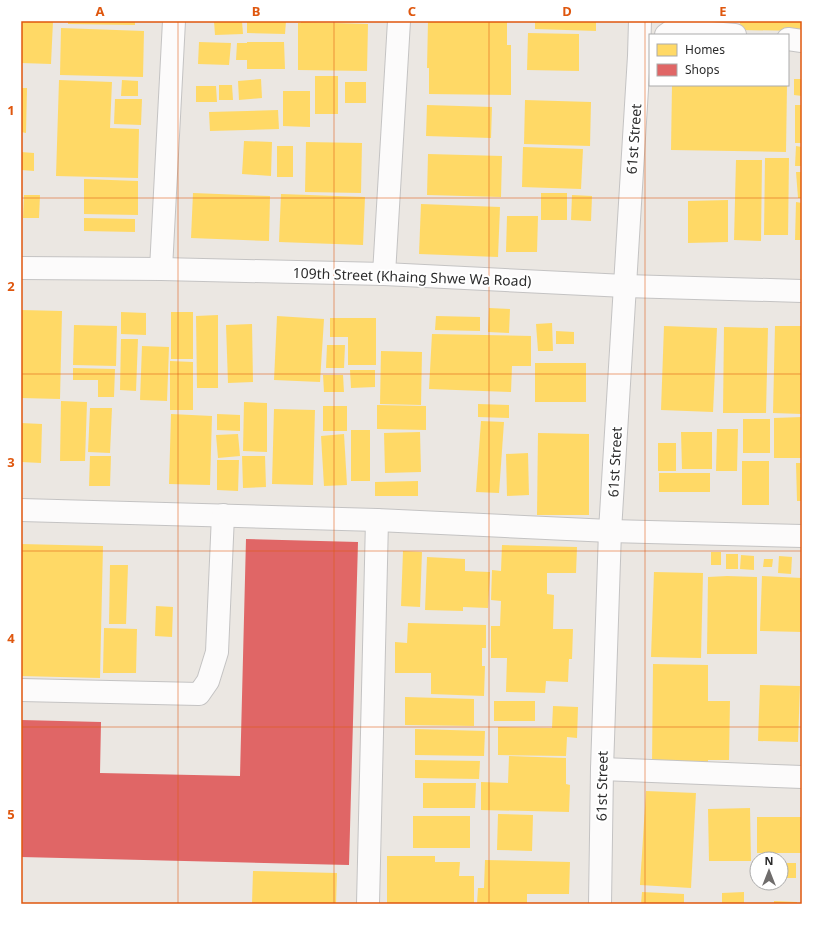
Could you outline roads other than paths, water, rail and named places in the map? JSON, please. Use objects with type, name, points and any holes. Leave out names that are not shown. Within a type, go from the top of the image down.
[{"type":"street","points":[[161,269],[174,21]]},
{"type":"street","points":[[384,274],[400,21]]},
{"type":"street","name":"61st Street","points":[[600,904],[602,769],[610,532],[625,286],[645,52],[640,21]]},
{"type":"street","points":[[667,34],[673,30],[723,34]]},
{"type":"street","points":[[789,39],[802,41]]},
{"type":"street","name":"109th Street (Khaing Shwe Wa Road)","points":[[21,268],[161,269],[384,274],[625,286],[802,291]]},
{"type":"street","points":[[21,510],[377,520],[610,532],[802,536]]},
{"type":"street","points":[[21,690],[199,694],[208,681],[217,652],[223,515]]},
{"type":"street","points":[[368,904],[377,520]]},
{"type":"street","points":[[602,769],[802,777]]}]
